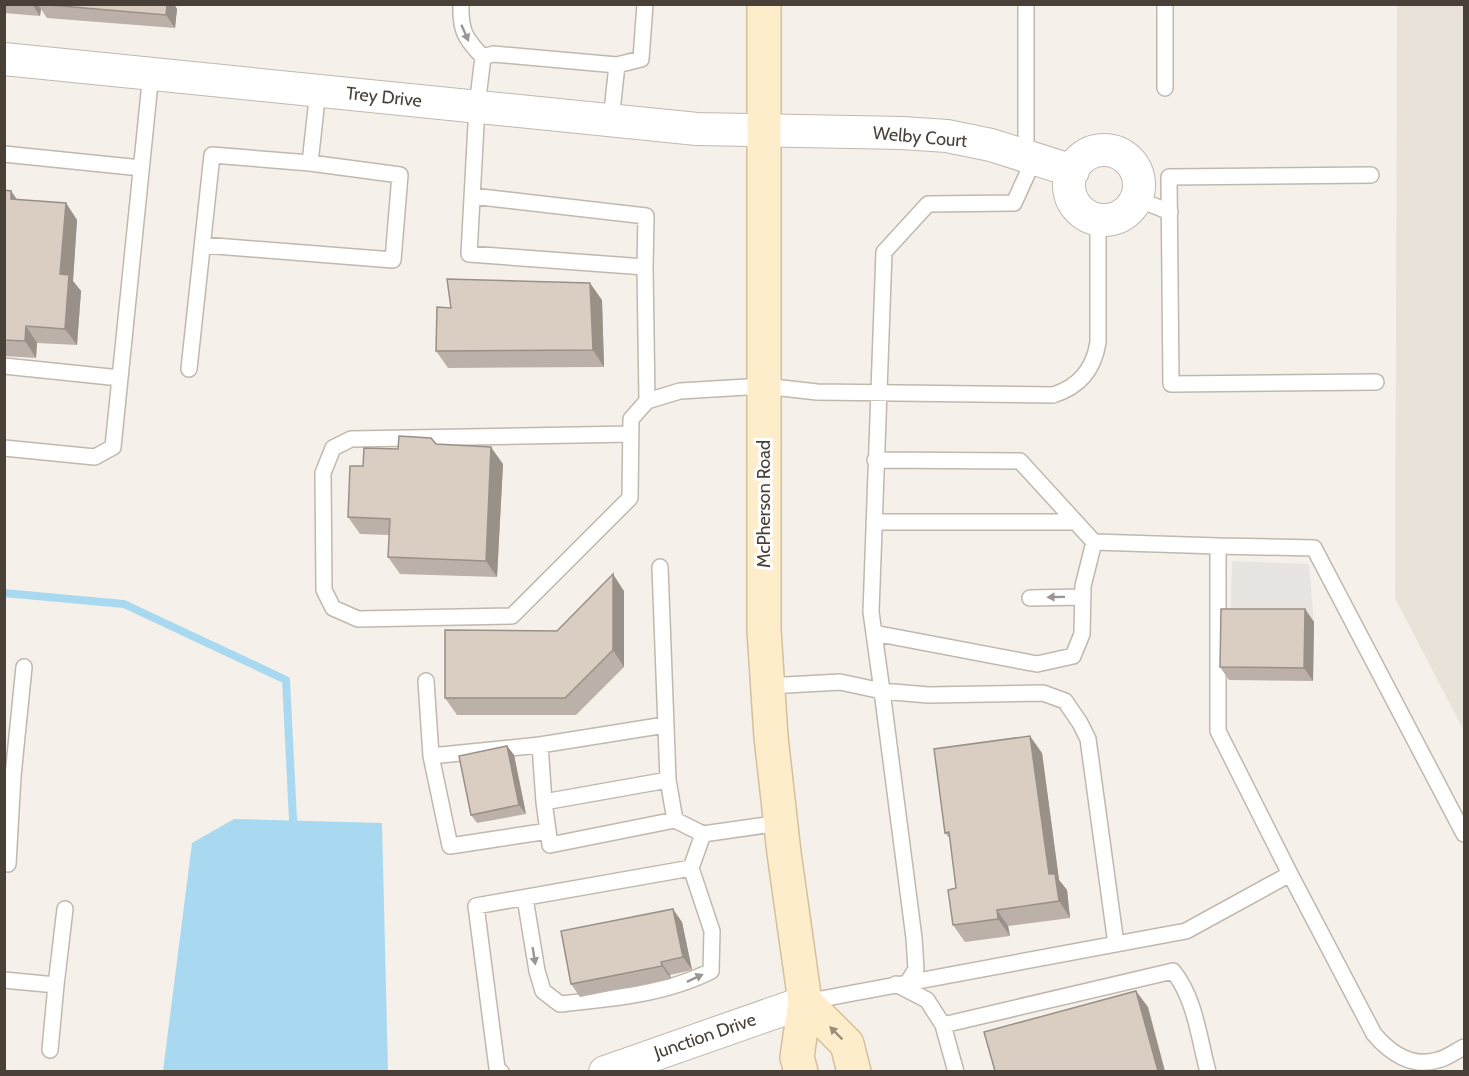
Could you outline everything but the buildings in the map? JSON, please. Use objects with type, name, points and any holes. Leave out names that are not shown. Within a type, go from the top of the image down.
[{"type":"main road","name":"McPherson Road","points":[[764,4],[764,630],[771,737],[780,823],[805,1002],[797,1057],[801,1071]]},
{"type":"main road","points":[[805,1002],[847,1044],[854,1071]]},
{"type":"street","name":"Trey Drive","points":[[4,59],[697,129],[764,130]]},
{"type":"street","name":"Welby Court","points":[[764,130],[947,136],[991,145],[1073,171]]},
{"type":"street","points":[[1105,150],[1116,152],[1134,166],[1139,176],[1140,188],[1137,199],[1121,216],[1110,220],[1098,220],[1087,216],[1072,199],[1069,187],[1073,171],[1084,157],[1094,152],[1105,150]]},
{"type":"street","name":"Junction Drive","points":[[605,1071],[805,1002]]},
{"type":"lane","points":[[461,4],[460,22],[468,42],[483,57]]},
{"type":"lane","points":[[483,57],[493,54],[616,65],[641,59],[645,4]]},
{"type":"lane","points":[[902,983],[916,969],[914,938],[874,633],[879,601],[874,522],[884,252],[928,204],[1014,203],[1030,158],[1026,4]]},
{"type":"lane","points":[[1165,4],[1165,88]]},
{"type":"lane","points":[[483,57],[477,106],[470,254],[645,267]]},
{"type":"lane","points":[[611,120],[616,65]]},
{"type":"lane","points":[[4,448],[95,457],[113,447],[151,74]]},
{"type":"lane","points":[[310,164],[318,90]]},
{"type":"lane","points":[[4,154],[141,168]]},
{"type":"lane","points":[[189,369],[212,155],[400,175],[393,260],[203,245]]},
{"type":"lane","points":[[1371,175],[1169,177],[1171,384],[1376,382]]},
{"type":"lane","points":[[472,196],[646,216],[647,401]]},
{"type":"lane","points":[[1137,199],[1170,212]]},
{"type":"lane","points":[[631,434],[351,439],[333,448],[323,473],[324,590],[333,608],[358,619],[512,616],[630,498],[631,434],[631,419],[647,401],[680,391],[764,387],[817,392],[1053,395],[1069,390],[1083,376],[1096,356],[1098,220]]},
{"type":"lane","points":[[4,366],[120,378]]},
{"type":"lane","points":[[875,460],[1020,461],[1094,542],[1314,548],[1464,834]]},
{"type":"lane","points":[[874,522],[1076,522]]},
{"type":"lane","points":[[874,633],[1037,664],[1073,656],[1082,634],[1083,586],[1094,542]]},
{"type":"lane","points":[[1218,546],[1218,731],[1374,1034],[1386,1048],[1403,1059],[1419,1062],[1438,1060],[1464,1047]]},
{"type":"lane","points":[[660,567],[668,780],[675,820]]},
{"type":"lane","points":[[1030,598],[1082,597]]},
{"type":"lane","points":[[8,864],[9,776],[24,667]]},
{"type":"lane","points":[[426,681],[431,756],[450,846],[548,831]]},
{"type":"lane","points":[[768,686],[840,682],[882,691],[928,695],[1043,693],[1065,701],[1088,739],[1116,944]]},
{"type":"lane","points":[[431,756],[540,745],[665,725]]},
{"type":"lane","points":[[540,745],[550,845],[675,820],[703,834],[780,823]]},
{"type":"lane","points":[[544,802],[668,780]]},
{"type":"lane","points":[[525,898],[537,971],[543,991],[560,1004],[607,1000],[688,982],[711,970],[712,932],[691,868],[703,834]]},
{"type":"lane","points":[[501,1071],[497,1068],[476,906],[691,868]]},
{"type":"lane","points":[[805,1002],[1186,931],[1290,874]]},
{"type":"lane","points":[[50,1050],[65,909]]},
{"type":"lane","points":[[943,1025],[1173,971],[1183,983],[1190,1002],[1208,1071]]},
{"type":"lane","points":[[4,981],[56,985]]},
{"type":"lane","points":[[902,983],[927,1000],[943,1025],[956,1071]]},
{"type":"shaded area","points":[[1397,5],[1464,5],[1464,731],[1395,598]]},
{"type":"shaded area","points":[[1232,561],[1309,564],[1314,622],[1230,622]]},
{"type":"water","points":[[234,819],[382,823],[388,1071],[163,1071],[192,843]]},
{"type":"waterway","points":[[4,593],[124,604],[286,680],[295,830]]}]
